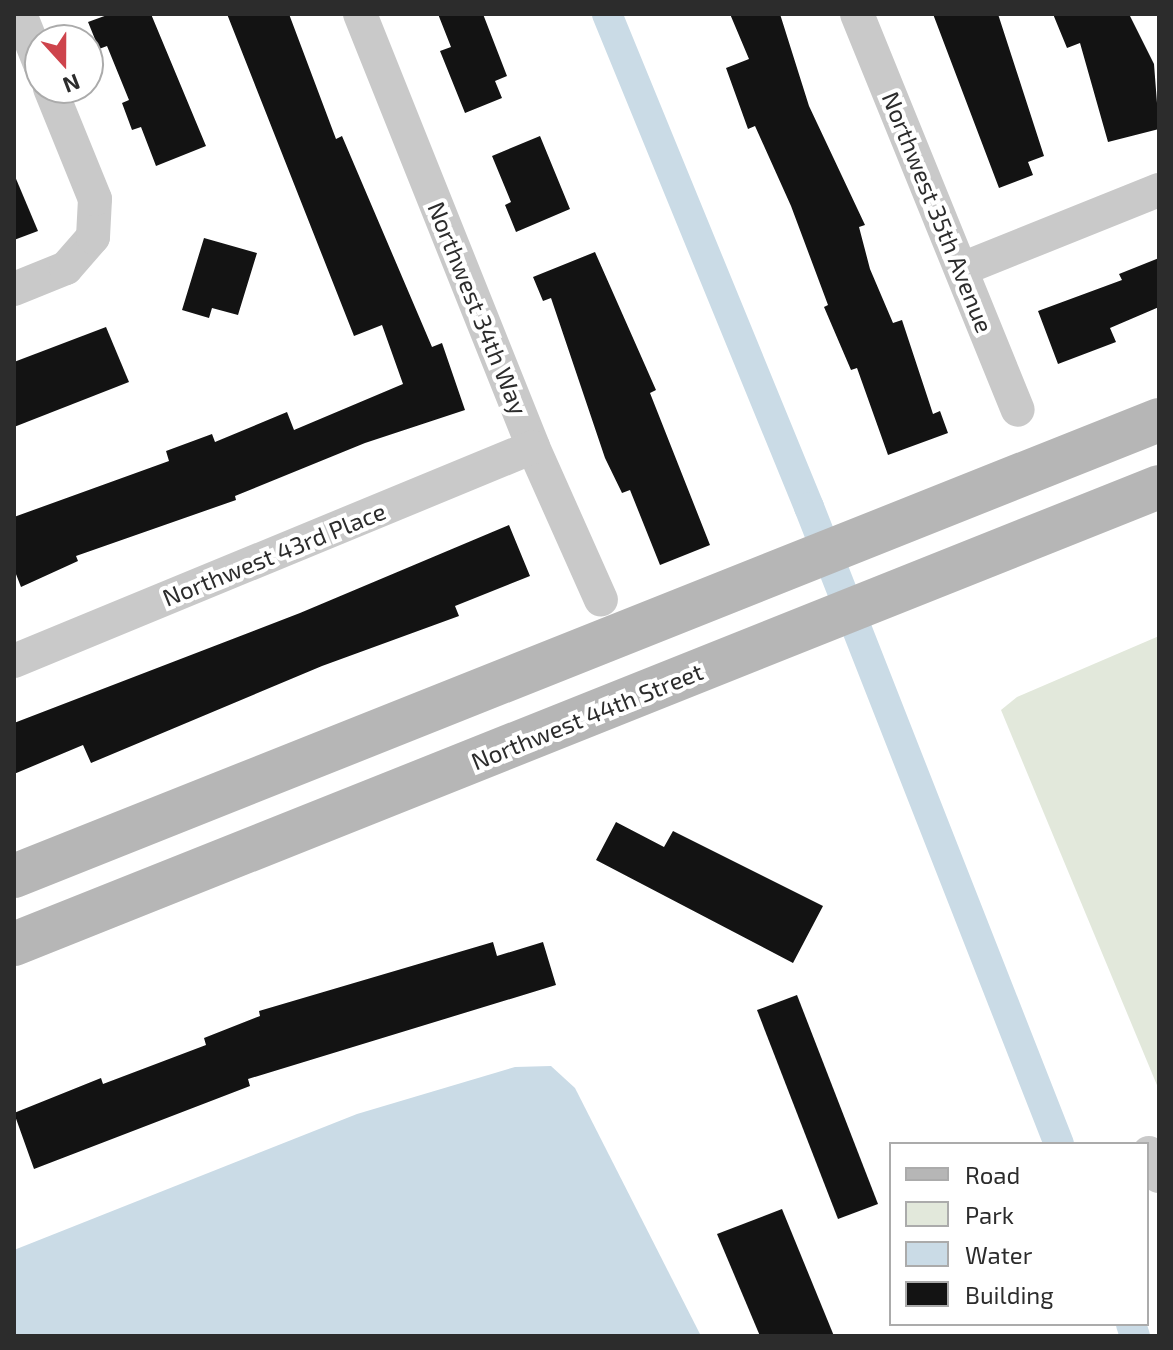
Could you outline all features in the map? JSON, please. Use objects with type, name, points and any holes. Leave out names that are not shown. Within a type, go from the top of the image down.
[{"type":"street","name":"Northwest 34th Way","points":[[360,14],[533,447],[601,600]]},
{"type":"street","name":"Northwest 35th Avenue","points":[[857,14],[1018,410]]},
{"type":"street","points":[[14,289],[66,268],[93,237],[95,199],[56,104]]},
{"type":"street","points":[[962,269],[1159,190]]},
{"type":"street","points":[[14,876],[1159,420]]},
{"type":"street","name":"Northwest 43rd Place","points":[[14,661],[533,447]]},
{"type":"street","name":"Northwest 44th Street","points":[[14,944],[1159,487]]},
{"type":"street","points":[[597,643],[622,702]]},
{"type":"green space","points":[[1159,636],[1159,1090],[1001,710],[1017,697]]},
{"type":"water","points":[[551,1066],[575,1088],[701,1336],[14,1336],[14,1250],[357,1114],[515,1067]]},
{"type":"building","points":[[110,14],[151,14],[206,146],[156,166],[141,127],[132,130],[122,103],[129,100],[107,46],[104,47],[104,24],[88,22]]},
{"type":"building","points":[[227,14],[289,14],[336,139],[342,136],[432,347],[442,343],[465,410],[365,443],[235,496],[236,500],[76,556],[78,561],[21,587],[14,569],[14,517],[169,461],[166,451],[212,434],[215,442],[287,412],[294,430],[403,384],[382,325],[354,336]]},
{"type":"building","points":[[438,14],[483,14],[507,76],[495,81],[502,98],[465,113],[440,51],[451,47]]},
{"type":"building","points":[[730,14],[780,14],[809,106],[865,225],[859,227],[870,269],[893,323],[902,320],[933,414],[940,411],[948,433],[888,455],[857,368],[851,370],[824,307],[828,305],[791,206],[755,126],[748,129],[726,68],[749,59]]},
{"type":"building","points":[[933,14],[998,14],[1044,156],[1028,162],[1033,175],[999,188]]},
{"type":"building","points":[[1053,14],[1129,14],[1154,64],[1159,129],[1108,142],[1080,43],[1067,48]]},
{"type":"building","points":[[540,136],[570,209],[516,232],[505,205],[511,202],[492,156]]},
{"type":"building","points":[[14,174],[38,231],[14,240]]},
{"type":"building","points":[[204,238],[257,253],[238,315],[212,308],[209,318],[182,310]]},
{"type":"building","points":[[595,252],[656,390],[650,393],[710,545],[660,565],[630,490],[622,493],[605,458],[551,298],[543,301],[533,277]]},
{"type":"building","points":[[1159,258],[1159,307],[1110,328],[1116,342],[1058,364],[1038,311],[1122,280],[1119,274]]},
{"type":"building","points":[[106,327],[129,382],[14,427],[14,362]]},
{"type":"building","points":[[509,525],[530,576],[455,606],[459,616],[322,666],[91,763],[83,745],[14,774],[14,723],[300,613]]},
{"type":"building","points":[[616,822],[664,847],[673,831],[823,906],[793,963],[596,860]]},
{"type":"building","points":[[493,942],[497,956],[543,942],[556,985],[248,1079],[250,1086],[34,1169],[14,1113],[101,1078],[103,1084],[206,1045],[204,1038],[260,1016],[259,1011]]},
{"type":"building","points":[[797,995],[878,1204],[838,1219],[757,1010]]},
{"type":"building","points":[[782,1209],[834,1336],[760,1336],[717,1234]]},
{"type":"waterway","points":[[607,14],[809,507],[1058,1142]]},
{"type":"waterway","points":[[1132,1326],[1135,1336]]}]
